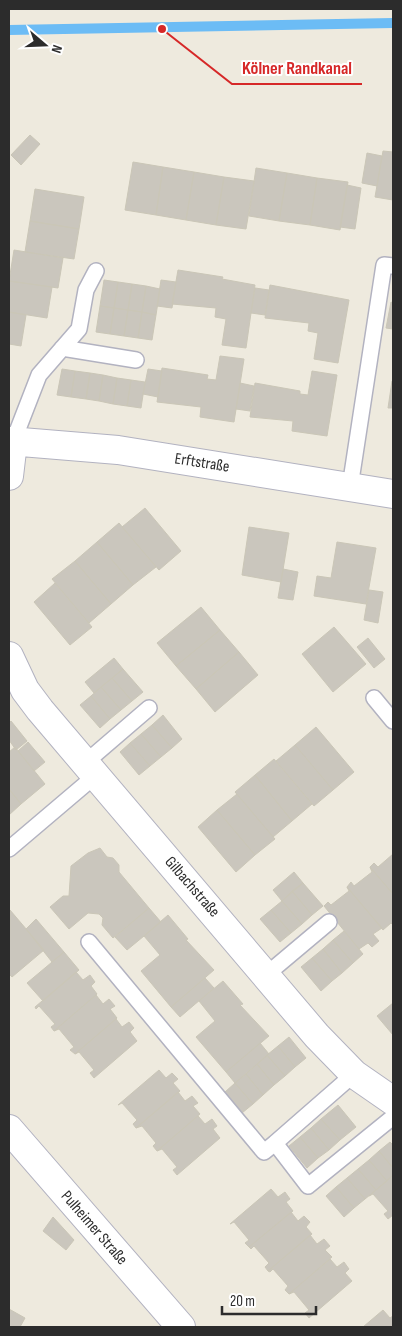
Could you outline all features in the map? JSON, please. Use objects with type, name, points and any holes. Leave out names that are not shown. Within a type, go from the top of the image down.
[{"type":"street","name":"Erftstraße","points":[[11,442],[118,450],[393,494]]},
{"type":"street","points":[[9,476],[11,442]]},
{"type":"street","name":"Gilbachstraße","points":[[9,656],[25,690],[317,1036],[354,1074],[393,1101]]},
{"type":"street","name":"Pulheimer Straße","points":[[9,1129],[181,1327]]},
{"type":"lane","points":[[350,487],[384,265],[393,266]]},
{"type":"lane","points":[[11,442],[39,375],[79,329],[86,290],[96,271]]},
{"type":"lane","points":[[62,348],[136,360]]},
{"type":"lane","points":[[374,698],[393,721]]},
{"type":"lane","points":[[9,850],[150,708]]},
{"type":"lane","points":[[266,975],[329,922]]},
{"type":"lane","points":[[89,942],[264,1152],[354,1074]]},
{"type":"lane","points":[[275,1143],[308,1186],[393,1117]]},
{"type":"building","points":[[30,135],[40,144],[21,165],[11,155]]},
{"type":"building","points":[[383,151],[393,152],[393,200],[375,197]]},
{"type":"building","points":[[367,153],[382,156],[377,186],[362,183]]},
{"type":"building","points":[[133,162],[163,167],[156,215],[125,210]]},
{"type":"building","points":[[163,167],[194,172],[186,220],[156,215]]},
{"type":"building","points":[[256,168],[287,173],[279,221],[249,216]]},
{"type":"building","points":[[194,172],[224,177],[216,225],[186,220]]},
{"type":"building","points":[[287,173],[317,178],[310,225],[279,221]]},
{"type":"building","points":[[224,177],[254,181],[246,229],[216,225]]},
{"type":"building","points":[[317,178],[348,182],[340,230],[310,225]]},
{"type":"building","points":[[347,185],[361,188],[355,229],[340,227]]},
{"type":"building","points":[[35,189],[84,197],[79,229],[30,221]]},
{"type":"building","points":[[30,221],[79,229],[74,259],[25,252]]},
{"type":"building","points":[[14,250],[63,258],[58,288],[9,281]]},
{"type":"building","points":[[178,270],[223,277],[222,279],[255,285],[246,348],[222,345],[226,319],[215,317],[216,308],[172,304]]},
{"type":"building","points":[[104,280],[118,282],[114,308],[100,306]]},
{"type":"building","points":[[161,280],[176,282],[172,308],[157,306]]},
{"type":"building","points":[[9,281],[52,287],[47,318],[9,312]]},
{"type":"building","points":[[118,282],[132,284],[128,310],[114,308]]},
{"type":"building","points":[[132,284],[146,286],[142,312],[128,310]]},
{"type":"building","points":[[270,285],[349,300],[338,363],[314,359],[318,333],[308,331],[309,323],[265,318]]},
{"type":"building","points":[[146,286],[160,289],[156,315],[142,312]]},
{"type":"building","points":[[255,288],[269,290],[265,315],[251,313]]},
{"type":"building","points":[[391,302],[393,303],[393,329],[386,328]]},
{"type":"building","points":[[100,306],[114,308],[110,334],[96,332]]},
{"type":"building","points":[[114,308],[128,310],[124,336],[110,334]]},
{"type":"building","points":[[128,310],[142,312],[138,338],[124,336]]},
{"type":"building","points":[[9,312],[26,315],[21,346],[9,344]]},
{"type":"building","points":[[142,312],[156,315],[152,340],[138,338]]},
{"type":"building","points":[[220,356],[244,359],[234,422],[200,417],[201,407],[157,402],[162,368],[208,375],[207,379],[216,380]]},
{"type":"building","points":[[62,369],[75,371],[71,397],[57,395]]},
{"type":"building","points":[[148,369],[162,371],[158,397],[143,394]]},
{"type":"building","points":[[75,371],[90,373],[86,399],[71,397]]},
{"type":"building","points":[[312,371],[337,375],[327,436],[292,431],[293,421],[250,417],[255,383],[300,391],[300,394],[308,395]]},
{"type":"building","points":[[90,373],[103,375],[99,401],[86,399]]},
{"type":"building","points":[[103,375],[117,378],[113,404],[99,401]]},
{"type":"building","points":[[117,378],[131,380],[127,406],[113,404]]},
{"type":"building","points":[[131,380],[145,382],[141,408],[127,406]]},
{"type":"building","points":[[392,381],[393,408],[388,408]]},
{"type":"building","points":[[240,383],[254,386],[250,411],[236,409]]},
{"type":"building","points":[[145,508],[181,551],[159,570],[122,527]]},
{"type":"building","points":[[119,523],[156,567],[133,585],[97,542]]},
{"type":"building","points":[[249,527],[289,533],[281,582],[242,575]]},
{"type":"building","points":[[97,542],[133,585],[111,604],[75,561]]},
{"type":"building","points":[[337,542],[376,548],[366,604],[314,596],[317,576],[331,578]]},
{"type":"building","points":[[75,561],[111,604],[89,623],[52,579]]},
{"type":"building","points":[[283,569],[298,572],[293,600],[278,598]]},
{"type":"building","points":[[55,583],[92,627],[70,645],[34,602]]},
{"type":"building","points":[[369,590],[383,592],[378,623],[364,620]]},
{"type":"building","points":[[201,607],[220,630],[176,666],[157,643]]},
{"type":"building","points":[[334,627],[366,664],[333,692],[302,654]]},
{"type":"building","points":[[220,630],[239,652],[196,689],[176,666]]},
{"type":"building","points":[[368,638],[385,659],[374,668],[357,647]]},
{"type":"building","points":[[239,652],[258,675],[215,712],[196,689]]},
{"type":"building","points":[[114,658],[123,669],[94,693],[85,682]]},
{"type":"building","points":[[123,669],[143,692],[132,701],[112,678]]},
{"type":"building","points":[[112,678],[132,701],[121,710],[101,687]]},
{"type":"building","points":[[101,687],[121,710],[110,719],[91,696]]},
{"type":"building","points":[[91,696],[110,719],[100,728],[80,705]]},
{"type":"building","points":[[163,715],[182,739],[172,748],[152,725]]},
{"type":"building","points":[[11,721],[27,741],[16,750],[9,740],[9,723]]},
{"type":"building","points":[[152,725],[172,748],[161,757],[141,734]]},
{"type":"building","points":[[316,727],[354,772],[333,790],[295,745]]},
{"type":"building","points":[[141,734],[161,757],[150,766],[130,743]]},
{"type":"building","points":[[28,742],[45,762],[34,771],[18,751]]},
{"type":"building","points":[[130,743],[150,766],[139,775],[120,752]]},
{"type":"building","points":[[295,745],[333,790],[314,806],[276,761]]},
{"type":"building","points":[[15,747],[45,784],[21,804],[9,789],[9,752]]},
{"type":"building","points":[[274,759],[312,804],[292,821],[255,775]]},
{"type":"building","points":[[255,775],[292,821],[273,837],[235,792]]},
{"type":"building","points":[[9,789],[21,804],[9,815]]},
{"type":"building","points":[[237,794],[275,839],[255,855],[217,810]]},
{"type":"building","points":[[217,810],[255,855],[236,872],[198,827]]},
{"type":"building","points":[[100,848],[107,857],[113,858],[119,865],[119,872],[149,908],[113,938],[102,925],[103,918],[99,914],[88,913],[69,929],[50,907],[63,896],[69,896],[71,866],[88,853]]},
{"type":"building","points":[[393,854],[393,894],[370,867],[374,863],[378,867]]},
{"type":"building","points":[[370,867],[393,894],[393,925],[391,923],[383,930],[347,887],[351,882],[354,886],[372,872]]},
{"type":"building","points":[[294,872],[303,883],[282,901],[273,890]]},
{"type":"building","points":[[303,883],[323,906],[312,915],[292,891]]},
{"type":"building","points":[[347,887],[382,928],[373,934],[379,941],[372,947],[368,943],[359,949],[324,906],[328,902],[331,905],[349,891]]},
{"type":"building","points":[[292,891],[312,915],[302,924],[282,901]]},
{"type":"building","points":[[282,901],[302,924],[291,933],[271,910]]},
{"type":"building","points":[[149,908],[161,922],[127,950],[115,937]]},
{"type":"building","points":[[10,910],[44,950],[12,977],[9,974]]},
{"type":"building","points":[[271,910],[291,933],[280,942],[260,919]]},
{"type":"building","points":[[168,915],[188,939],[186,940],[214,970],[171,1007],[141,971],[160,955],[144,936]]},
{"type":"building","points":[[36,919],[64,952],[52,962],[26,929]]},
{"type":"building","points":[[344,931],[363,954],[353,963],[333,940]]},
{"type":"building","points":[[333,940],[353,963],[342,973],[323,949]]},
{"type":"building","points":[[323,949],[342,973],[332,981],[312,958]]},
{"type":"building","points":[[64,952],[79,970],[43,1001],[27,983]]},
{"type":"building","points":[[312,958],[332,981],[321,991],[301,967]]},
{"type":"building","points":[[76,972],[83,980],[90,975],[95,982],[91,986],[97,994],[54,1031],[51,1027],[55,1024],[39,1006],[36,1009],[35,1007]]},
{"type":"building","points":[[205,978],[214,988],[180,1017],[171,1007]]},
{"type":"building","points":[[223,981],[243,1004],[240,1005],[269,1036],[226,1072],[196,1037],[215,1021],[199,1001]]},
{"type":"building","points":[[96,995],[103,1004],[109,999],[115,1006],[110,1009],[117,1018],[75,1054],[70,1050],[74,1047],[59,1029],[54,1031]]},
{"type":"building","points":[[393,1003],[393,1035],[377,1016]]},
{"type":"building","points":[[116,1019],[122,1027],[129,1022],[134,1028],[130,1032],[137,1041],[94,1078],[90,1073],[94,1070],[79,1052],[75,1054]]},
{"type":"building","points":[[289,1037],[306,1058],[295,1067],[278,1046]]},
{"type":"building","points":[[260,1043],[269,1054],[235,1083],[226,1072]]},
{"type":"building","points":[[278,1046],[295,1067],[285,1076],[267,1055]]},
{"type":"building","points":[[267,1055],[285,1076],[274,1085],[257,1064]]},
{"type":"building","points":[[257,1064],[274,1085],[263,1095],[246,1074]]},
{"type":"building","points":[[159,1070],[166,1078],[172,1073],[178,1079],[173,1083],[180,1091],[136,1128],[133,1124],[137,1120],[122,1103],[118,1105]]},
{"type":"building","points":[[246,1074],[263,1095],[253,1104],[235,1083]]},
{"type":"building","points":[[235,1083],[253,1104],[242,1113],[225,1092]]},
{"type":"building","points":[[178,1092],[185,1101],[192,1096],[198,1103],[193,1106],[200,1114],[157,1151],[153,1146],[156,1143],[142,1126],[136,1128]]},
{"type":"building","points":[[338,1105],[356,1127],[340,1140],[321,1119]]},
{"type":"building","points":[[198,1116],[205,1124],[212,1119],[217,1126],[213,1129],[220,1138],[177,1175],[173,1170],[177,1167],[162,1149],[157,1151]]},
{"type":"building","points":[[321,1119],[340,1140],[329,1150],[311,1128]]},
{"type":"building","points":[[311,1128],[329,1150],[318,1158],[300,1137]]},
{"type":"building","points":[[300,1137],[318,1158],[307,1168],[289,1146]]},
{"type":"building","points":[[390,1142],[393,1145],[393,1168],[379,1151]]},
{"type":"building","points":[[379,1151],[393,1168],[393,1175],[387,1181],[369,1160]]},
{"type":"building","points":[[369,1160],[387,1181],[376,1190],[358,1169]]},
{"type":"building","points":[[358,1169],[376,1190],[365,1199],[347,1178]]},
{"type":"building","points":[[393,1175],[393,1215],[388,1219],[384,1214],[388,1211],[373,1194],[369,1196]]},
{"type":"building","points":[[347,1178],[365,1199],[354,1208],[336,1187]]},
{"type":"building","points":[[336,1187],[354,1208],[344,1217],[326,1196]]},
{"type":"building","points":[[271,1189],[278,1197],[285,1192],[290,1199],[286,1202],[293,1211],[249,1247],[245,1243],[249,1240],[234,1222],[230,1224]]},
{"type":"building","points":[[291,1212],[298,1221],[304,1216],[310,1222],[306,1227],[312,1234],[268,1271],[265,1267],[269,1263],[254,1246],[251,1249],[249,1247]]},
{"type":"building","points":[[53,1217],[74,1240],[66,1250],[43,1231]]},
{"type":"building","points":[[310,1235],[317,1244],[324,1239],[330,1246],[325,1250],[332,1257],[289,1294],[285,1290],[288,1286],[273,1269],[270,1272],[268,1271]]},
{"type":"building","points":[[330,1259],[337,1267],[344,1262],[349,1269],[345,1273],[352,1281],[309,1318],[305,1313],[309,1310],[294,1292],[289,1294]]},
{"type":"building","points":[[9,1309],[25,1318],[20,1327],[9,1327]]},
{"type":"building","points":[[383,1310],[390,1318],[393,1316],[393,1327],[363,1327]]},
{"type":"waterway","points":[[9,30],[393,23]]},
{"type":"place","name":"Kölner Randkanal","points":[[162,29]]}]
